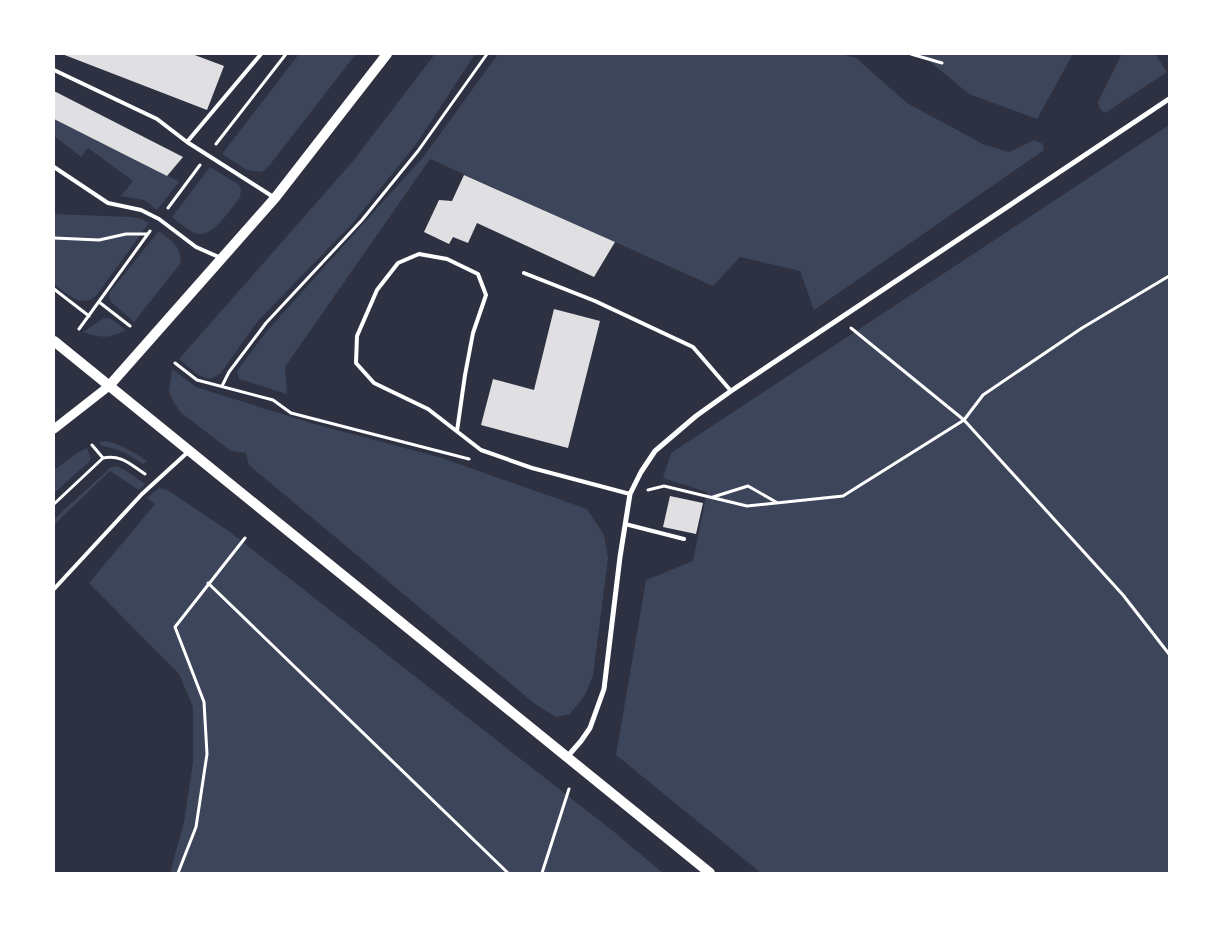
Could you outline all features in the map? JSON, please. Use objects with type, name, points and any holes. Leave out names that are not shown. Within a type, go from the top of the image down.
[{"type":"main road","points":[[109,386],[275,198],[386,54]]},
{"type":"main road","points":[[54,341],[710,873]]},
{"type":"street","points":[[567,757],[590,728],[604,689],[630,494],[641,472],[655,451],[696,416],[731,391],[1169,99]]},
{"type":"street","points":[[54,430],[109,386]]},
{"type":"lane","points":[[187,142],[258,54]]},
{"type":"lane","points":[[54,70],[157,119],[187,142],[275,198]]},
{"type":"lane","points":[[54,167],[108,203],[141,210],[159,219],[196,247],[222,259]]},
{"type":"lane","points":[[457,432],[473,333],[486,295],[478,274],[447,259],[419,254],[398,263],[377,290],[357,336],[356,363],[374,383],[428,409],[457,432],[481,450],[532,468],[630,494]]},
{"type":"lane","points":[[524,273],[595,301],[693,347],[731,391]]},
{"type":"lane","points":[[54,589],[142,494],[190,450]]},
{"type":"lane","points":[[625,524],[684,539]]},
{"type":"path","points":[[79,328],[159,219],[286,54]]},
{"type":"path","points":[[222,386],[229,372],[266,323],[362,220],[418,151],[487,54]]},
{"type":"path","points":[[911,54],[942,63]]},
{"type":"path","points":[[54,238],[99,240],[126,234],[148,234]]},
{"type":"path","points":[[630,494],[664,486],[747,506],[843,496],[964,420],[983,395],[1082,328],[1169,276]]},
{"type":"path","points":[[54,289],[89,316]]},
{"type":"path","points":[[99,302],[130,326]]},
{"type":"path","points":[[840,319],[964,420],[1122,595],[1169,654]]},
{"type":"path","points":[[174,363],[197,380],[273,400],[291,413],[473,460]]},
{"type":"path","points":[[92,445],[103,458]]},
{"type":"path","points":[[54,504],[103,458],[114,456],[123,459],[157,481]]},
{"type":"path","points":[[712,497],[748,486],[776,502]]},
{"type":"path","points":[[178,873],[196,827],[207,754],[204,702],[175,627],[245,538]]},
{"type":"path","points":[[208,583],[508,873]]},
{"type":"path","points":[[542,873],[569,789]]},
{"type":"shaded area","points":[[299,54],[356,54],[269,166],[262,172],[247,170],[222,154]]},
{"type":"shaded area","points":[[435,54],[475,54],[417,143],[352,224],[258,321],[220,374],[210,379],[198,375],[179,359],[353,161]]},
{"type":"shaded area","points":[[498,54],[841,54],[856,58],[907,103],[983,144],[1009,152],[1034,140],[1043,144],[1044,150],[814,310],[800,271],[740,257],[713,286],[430,159],[285,367],[287,394],[239,379],[237,371],[266,332],[424,156]]},
{"type":"shaded area","points":[[921,54],[1073,54],[1037,119],[969,94]]},
{"type":"shaded area","points":[[1122,54],[1155,54],[1167,72],[1105,113],[1100,109],[1098,102]]},
{"type":"shaded area","points":[[54,119],[179,182],[157,210],[144,200],[121,196],[133,181],[88,148],[81,157],[54,136]]},
{"type":"shaded area","points":[[1169,125],[1169,873],[761,873],[616,755],[646,580],[693,561],[707,492],[663,478],[671,453]]},
{"type":"shaded area","points":[[210,167],[238,184],[241,188],[240,198],[214,228],[201,234],[195,233],[172,217]]},
{"type":"shaded area","points":[[54,214],[132,217],[149,223],[96,296],[85,301],[74,298],[54,284]]},
{"type":"shaded area","points":[[159,231],[172,241],[178,249],[180,264],[134,322],[110,301],[109,293]]},
{"type":"shaded area","points":[[104,318],[111,319],[126,330],[105,337],[83,332]]},
{"type":"shaded area","points":[[172,369],[196,387],[311,423],[442,458],[587,509],[604,535],[608,558],[593,676],[585,695],[570,714],[556,717],[535,704],[249,465],[246,453],[231,451],[180,412],[169,391]]},
{"type":"shaded area","points":[[105,441],[122,446],[147,461],[143,464],[124,452],[102,446],[99,442]]},
{"type":"shaded area","points":[[87,448],[91,458],[90,461],[54,493],[54,470]]},
{"type":"shaded area","points":[[116,466],[145,484],[139,490],[110,471],[54,525],[54,519],[110,468]]},
{"type":"shaded area","points":[[159,488],[169,491],[230,532],[613,831],[663,873],[170,873],[184,822],[193,762],[193,707],[179,674],[89,583],[155,504],[147,498]]},
{"type":"building","points":[[62,54],[192,54],[224,66],[207,110]]},
{"type":"building","points":[[54,91],[183,157],[167,176],[54,119]]},
{"type":"building","points":[[464,175],[615,242],[594,277],[477,223],[468,243],[453,237],[449,244],[424,232],[439,200],[452,201]]},
{"type":"building","points":[[554,309],[600,321],[568,448],[481,425],[493,379],[534,390]]},
{"type":"building","points":[[670,496],[703,503],[696,534],[663,527]]}]
